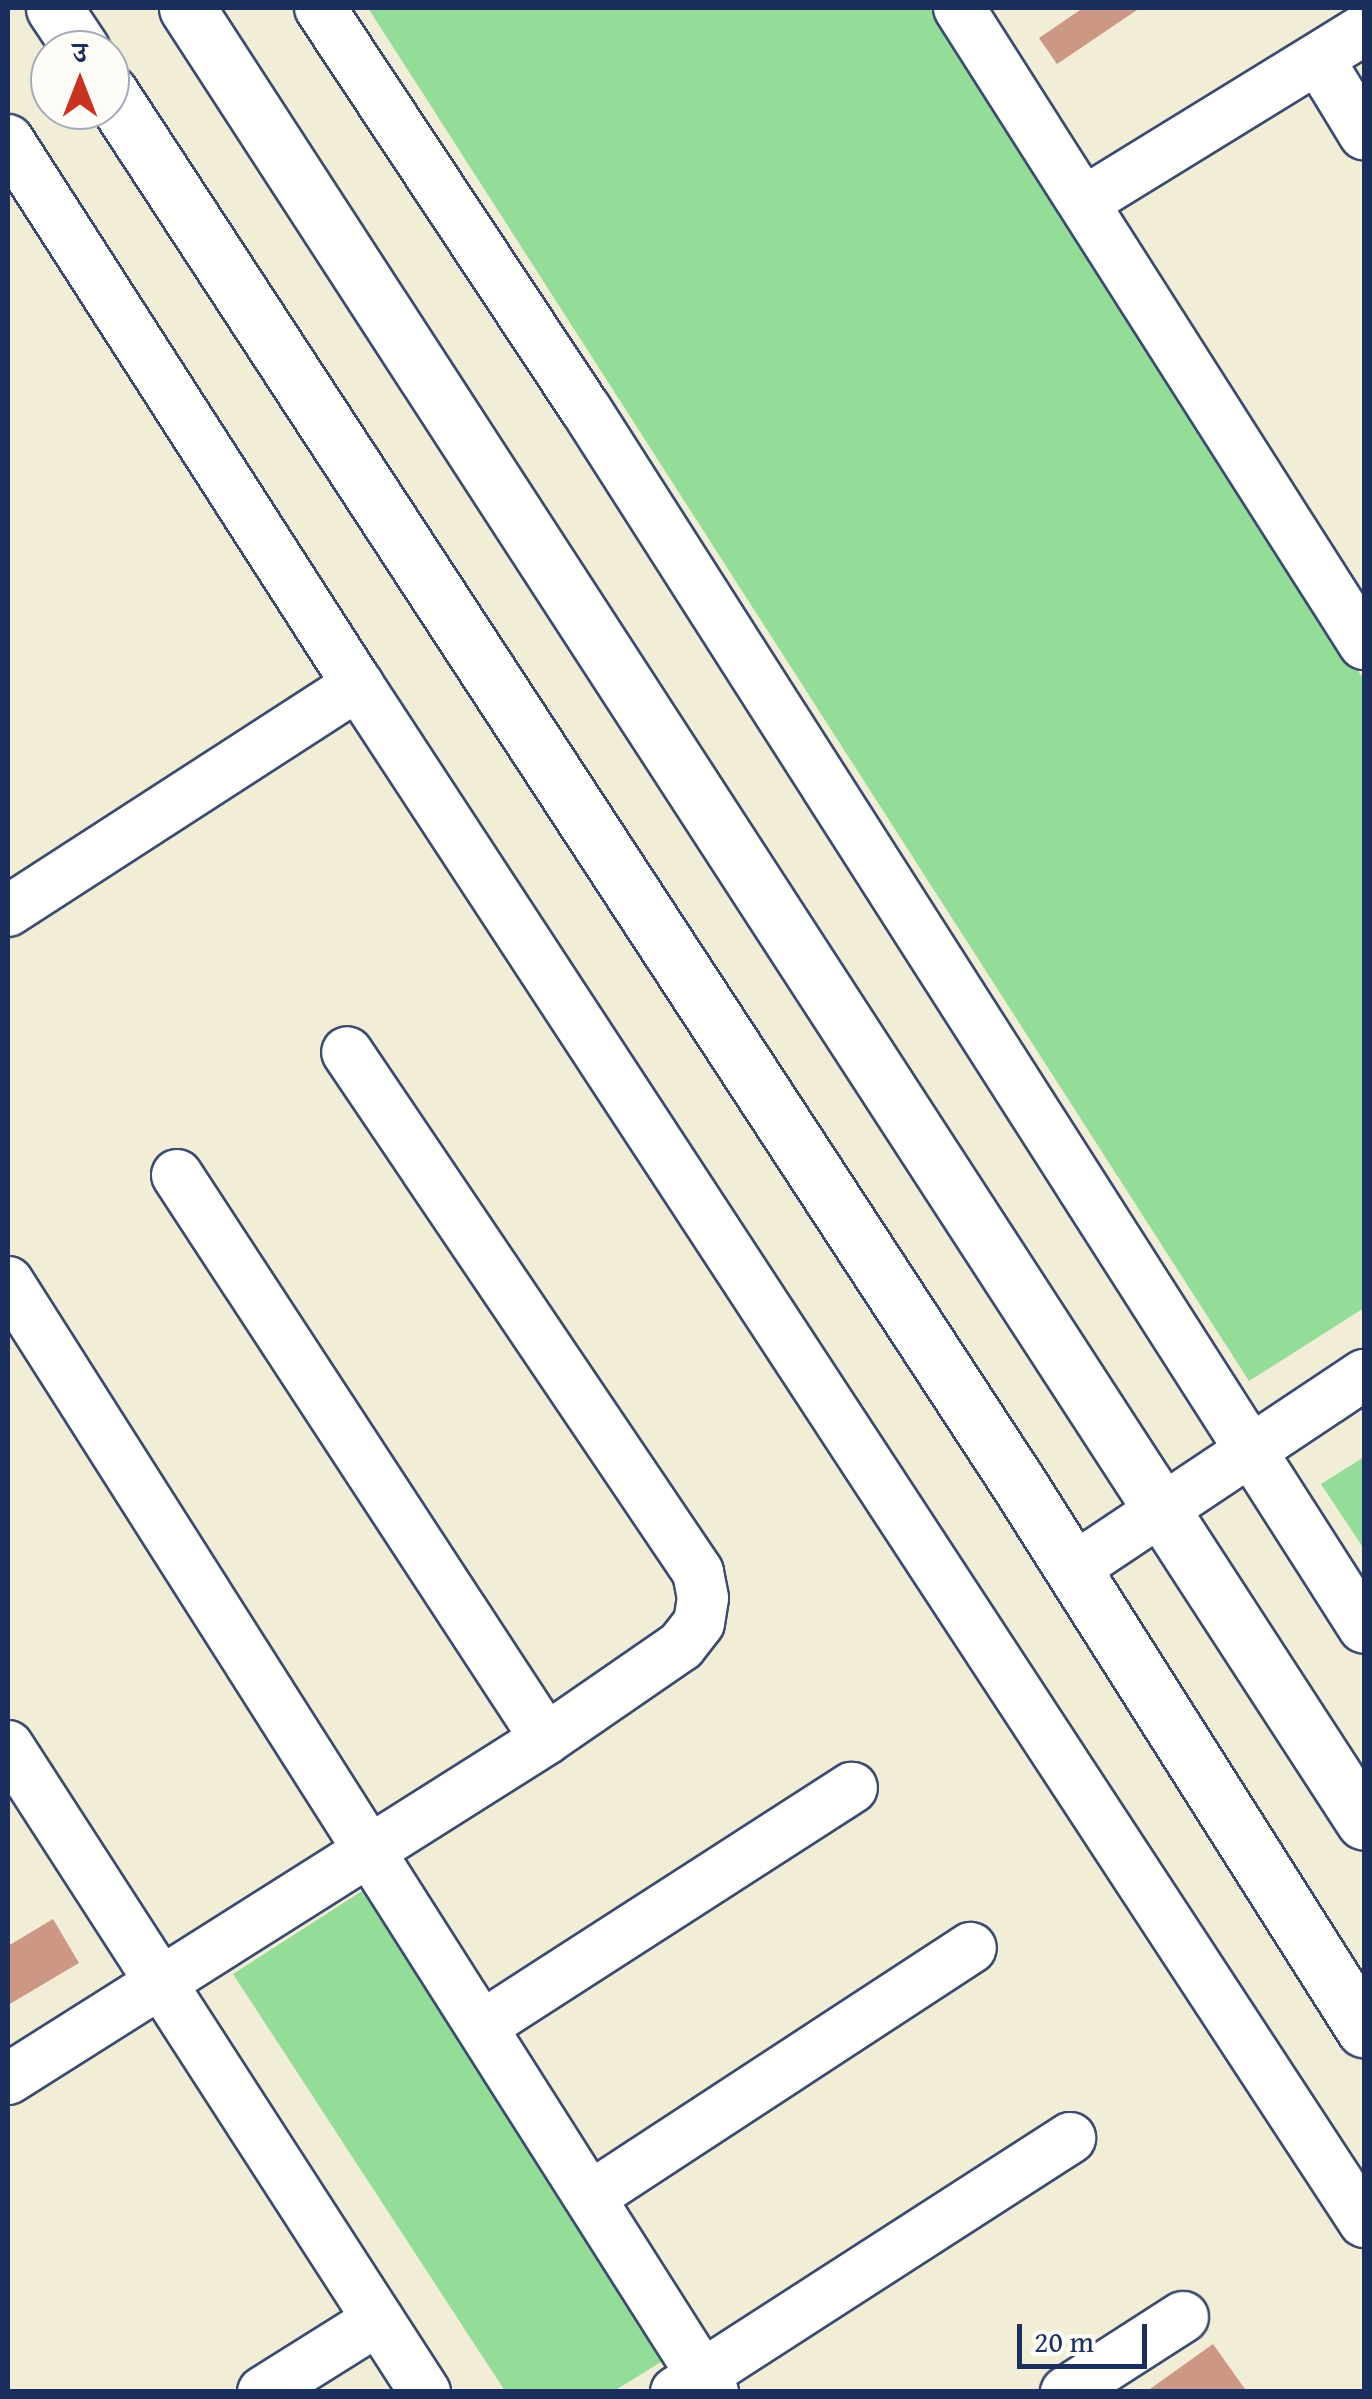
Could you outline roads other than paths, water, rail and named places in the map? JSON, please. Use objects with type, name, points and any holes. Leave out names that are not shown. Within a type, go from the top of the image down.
[{"type":"street","points":[[54,8],[69,30]]},
{"type":"street","points":[[186,8],[1364,1822]]},
{"type":"street","points":[[320,8],[584,408],[1364,1628]]},
{"type":"street","points":[[960,8],[1364,644]]},
{"type":"street","points":[[1084,202],[1364,30]]},
{"type":"street","points":[[1318,60],[1364,134]]},
{"type":"street","points":[[130,124],[1073,1569],[1364,2029]]},
{"type":"street","points":[[8,140],[358,685],[1364,2222]]},
{"type":"street","points":[[8,911],[358,685]]},
{"type":"street","points":[[8,2079],[546,1738],[681,1646],[699,1624],[703,1598],[698,1572],[346,1052]]},
{"type":"street","points":[[176,1175],[546,1738]]},
{"type":"street","points":[[8,1282],[590,2197],[698,2386],[1070,2138]]},
{"type":"street","points":[[1073,1569],[1364,1375]]},
{"type":"street","points":[[8,1746],[424,2392]]},
{"type":"street","points":[[482,2026],[852,1788]]},
{"type":"street","points":[[590,2197],[971,1948]]},
{"type":"street","points":[[1066,2392],[1183,2318]]},
{"type":"street","points":[[263,2392],[378,2320]]}]
